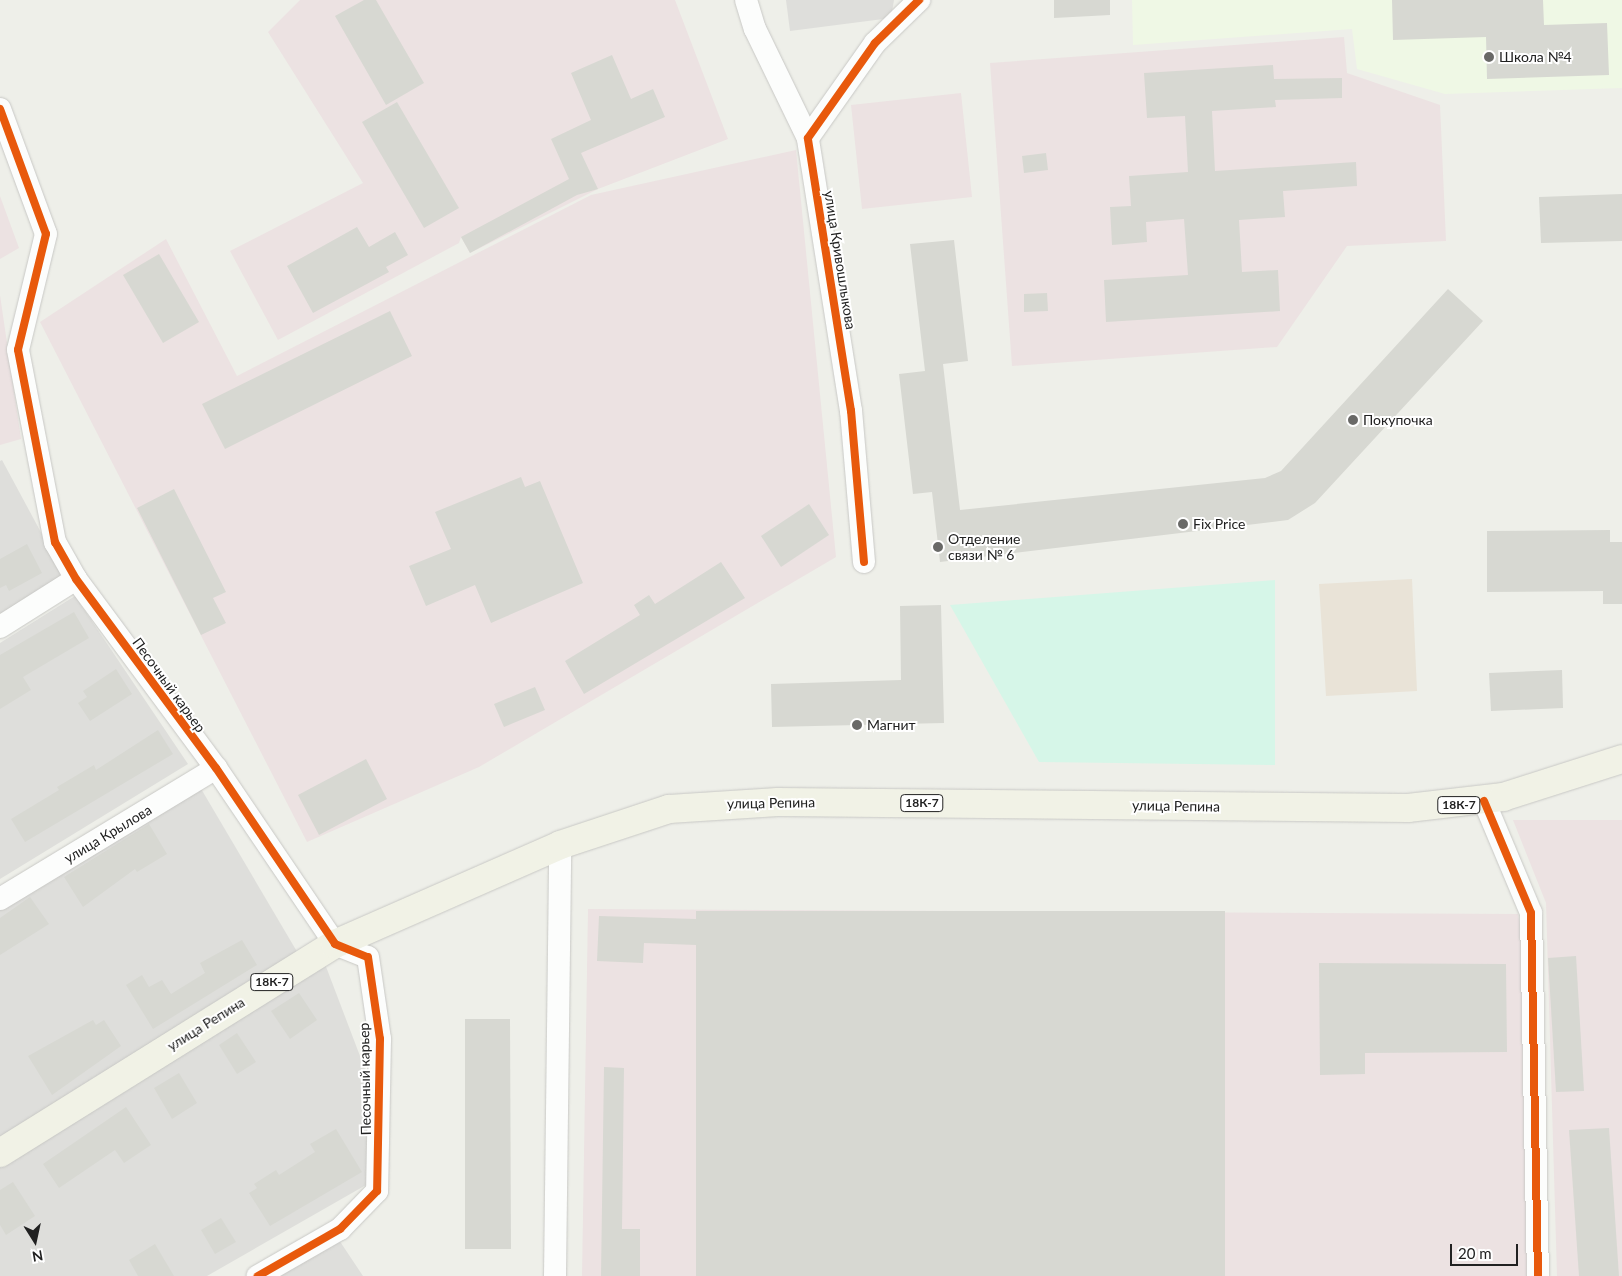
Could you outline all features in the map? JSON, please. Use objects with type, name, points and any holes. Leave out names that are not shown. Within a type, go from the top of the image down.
[{"type":"main road","name":"улица Репина","points":[[0,1152],[336,944],[560,845],[624,820],[715,804],[1408,808],[1484,801],[1622,760]]},
{"type":"street","name":"улица Кривошлыкова","points":[[746,0],[755,29],[808,138],[851,411],[864,562]]},
{"type":"street","points":[[808,138],[875,43],[919,0]]},
{"type":"street","name":"Песочный карьер","points":[[0,109],[46,234],[18,350],[55,542],[76,579],[216,768],[336,944],[368,956],[380,1038],[377,1191],[340,1229],[258,1276]]},
{"type":"street","points":[[0,627],[76,579]]},
{"type":"street","name":"улица Крылова","points":[[0,899],[216,768]]},
{"type":"street","points":[[1484,801],[1531,913],[1538,1276]]},
{"type":"street","points":[[555,1276],[560,845]]},
{"type":"shaded area","points":[[300,0],[675,0],[728,139],[598,189],[470,253],[461,237],[459,243],[278,340],[230,251],[363,183],[268,32]]},
{"type":"shaded area","points":[[786,0],[894,0],[891,18],[790,31]]},
{"type":"shaded area","name":"Школа №4","points":[[1132,0],[1622,0],[1622,88],[1445,94],[1357,69],[1352,29],[1133,45]]},
{"type":"shaded area","points":[[1344,37],[1347,73],[1440,105],[1446,241],[1347,246],[1277,347],[1012,366],[990,63]]},
{"type":"shaded area","points":[[961,93],[972,197],[862,209],[851,105]]},
{"type":"shaded area","points":[[796,150],[836,557],[479,767],[307,842],[40,322],[166,239],[237,376],[591,195]]},
{"type":"shaded area","points":[[0,196],[19,248],[0,259]]},
{"type":"shaded area","points":[[0,295],[21,439],[0,445]]},
{"type":"shaded area","points":[[2,460],[65,577],[0,617],[0,461]]},
{"type":"shaded area","points":[[1412,579],[1417,691],[1326,696],[1319,584]]},
{"type":"shaded area","points":[[1275,580],[1275,765],[1039,762],[950,605]]},
{"type":"shaded area","points":[[75,596],[188,764],[0,879],[0,643]]},
{"type":"shaded area","points":[[200,787],[299,955],[0,1147],[0,908]]},
{"type":"shaded area","points":[[1513,820],[1622,820],[1622,1276],[1557,1276],[1546,903]]},
{"type":"shaded area","points":[[588,909],[1518,914],[1526,957],[1527,1276],[582,1276]]},
{"type":"shaded area","points":[[325,964],[368,1077],[366,1185],[207,1276],[0,1276],[0,1167]]},
{"type":"shaded area","points":[[337,1237],[363,1276],[271,1276]]},
{"type":"building","points":[[364,0],[376,0],[424,83],[386,105],[335,16]]},
{"type":"building","points":[[1054,0],[1110,0],[1110,15],[1054,18]]},
{"type":"building","points":[[1392,0],[1543,0],[1544,25],[1607,23],[1609,75],[1487,79],[1486,37],[1393,40]]},
{"type":"building","points":[[612,55],[631,99],[653,89],[665,117],[581,153],[598,189],[577,195],[470,253],[461,237],[569,179],[551,139],[591,120],[571,73]]},
{"type":"building","points":[[1273,65],[1274,79],[1342,78],[1342,98],[1275,100],[1276,107],[1212,111],[1215,171],[1356,162],[1357,186],[1283,191],[1285,217],[1239,220],[1242,272],[1278,270],[1280,311],[1106,322],[1104,280],[1188,275],[1184,219],[1146,222],[1147,242],[1112,245],[1110,207],[1131,206],[1129,176],[1188,172],[1185,116],[1147,118],[1144,73]]},
{"type":"building","points":[[397,102],[459,208],[424,228],[362,122]]},
{"type":"building","points":[[1046,153],[1048,170],[1024,173],[1022,156]]},
{"type":"building","points":[[1622,194],[1622,241],[1541,243],[1539,197]]},
{"type":"building","points":[[357,227],[369,247],[395,232],[408,255],[386,267],[389,272],[313,313],[287,266]]},
{"type":"building","points":[[954,240],[968,361],[943,364],[960,510],[1265,478],[1281,471],[1448,289],[1483,321],[1315,503],[1288,520],[940,562],[932,492],[913,494],[899,374],[925,371],[910,244]]},
{"type":"building","points":[[159,254],[199,322],[163,343],[123,275]]},
{"type":"building","points":[[1047,293],[1048,311],[1024,312],[1024,294]]},
{"type":"building","points":[[390,311],[412,356],[225,449],[202,404]]},
{"type":"building","points":[[521,477],[525,487],[540,481],[583,583],[491,623],[475,585],[426,606],[409,566],[451,549],[435,512]]},
{"type":"building","points":[[174,489],[226,592],[213,598],[226,623],[201,635],[137,508]]},
{"type":"building","points":[[809,504],[829,535],[781,567],[761,536]]},
{"type":"building","points":[[1610,530],[1610,542],[1622,542],[1622,604],[1603,604],[1603,591],[1487,592],[1487,531]]},
{"type":"building","points":[[27,544],[42,573],[9,591],[6,585],[0,588],[0,559]]},
{"type":"building","points":[[721,562],[745,598],[584,694],[565,661],[640,615],[634,605],[649,595],[655,604]]},
{"type":"building","points":[[941,605],[944,723],[772,727],[771,684],[901,680],[900,606]]},
{"type":"building","points":[[74,612],[89,638],[23,677],[31,690],[0,709],[0,655]]},
{"type":"building","points":[[116,669],[132,694],[90,721],[78,703],[87,697],[83,691]]},
{"type":"building","points":[[1562,670],[1563,708],[1491,711],[1489,673]]},
{"type":"building","points":[[535,687],[545,710],[504,727],[494,704]]},
{"type":"building","points":[[158,730],[173,754],[25,842],[11,819],[59,790],[57,787],[94,765],[96,770]]},
{"type":"building","points":[[366,759],[387,799],[319,835],[298,795]]},
{"type":"building","points":[[149,824],[167,854],[137,872],[135,869],[83,907],[64,877]]},
{"type":"building","points":[[30,897],[49,924],[0,955],[0,918]]},
{"type":"building","points":[[696,911],[1225,911],[1225,1276],[696,1276],[696,945],[644,943],[643,963],[597,961],[599,916],[696,919]]},
{"type":"building","points":[[242,940],[257,965],[153,1029],[126,985],[142,975],[149,987],[162,980],[171,994],[205,973],[200,963]]},
{"type":"building","points":[[1576,956],[1584,1091],[1556,1092],[1548,958]]},
{"type":"building","points":[[1319,963],[1506,964],[1507,1052],[1365,1053],[1365,1074],[1320,1075]]},
{"type":"building","points":[[299,993],[317,1020],[290,1039],[271,1011]]},
{"type":"building","points":[[465,1019],[510,1019],[511,1249],[465,1249]]},
{"type":"building","points":[[93,1020],[96,1025],[104,1020],[121,1046],[52,1095],[28,1056]]},
{"type":"building","points":[[237,1033],[256,1062],[237,1074],[219,1045]]},
{"type":"building","points":[[604,1067],[624,1068],[622,1229],[640,1229],[640,1276],[601,1276]]},
{"type":"building","points":[[179,1073],[197,1103],[172,1119],[154,1088]]},
{"type":"building","points":[[126,1107],[151,1145],[124,1163],[115,1150],[59,1188],[43,1164]]},
{"type":"building","points":[[1609,1128],[1619,1276],[1579,1276],[1569,1130]]},
{"type":"building","points":[[336,1129],[362,1172],[270,1226],[249,1193],[257,1188],[254,1184],[276,1170],[279,1175],[315,1152],[310,1144]]},
{"type":"building","points":[[13,1182],[35,1216],[6,1235],[0,1225],[0,1190]]},
{"type":"building","points":[[221,1218],[236,1242],[215,1254],[201,1230]]},
{"type":"building","points":[[155,1244],[174,1276],[138,1276],[129,1260]]},
{"type":"cycle path","points":[[864,562],[851,411],[808,138],[875,43],[919,0]]},
{"type":"cycle path","points":[[0,109],[46,234],[18,350],[55,542],[76,579],[216,768],[335,944],[368,957],[380,1039],[377,1191],[340,1229],[258,1276]]},
{"type":"cycle path","points":[[1484,801],[1531,913],[1538,1276]]},
{"type":"place","name":"Школа №4","points":[[1489,57]]},
{"type":"place","name":"Покупочка","points":[[1353,420]]},
{"type":"place","name":"Fix Price","points":[[1183,524]]},
{"type":"place","name":"Отделение связи № 6","points":[[938,547]]},
{"type":"place","name":"Магнит","points":[[857,725]]}]
